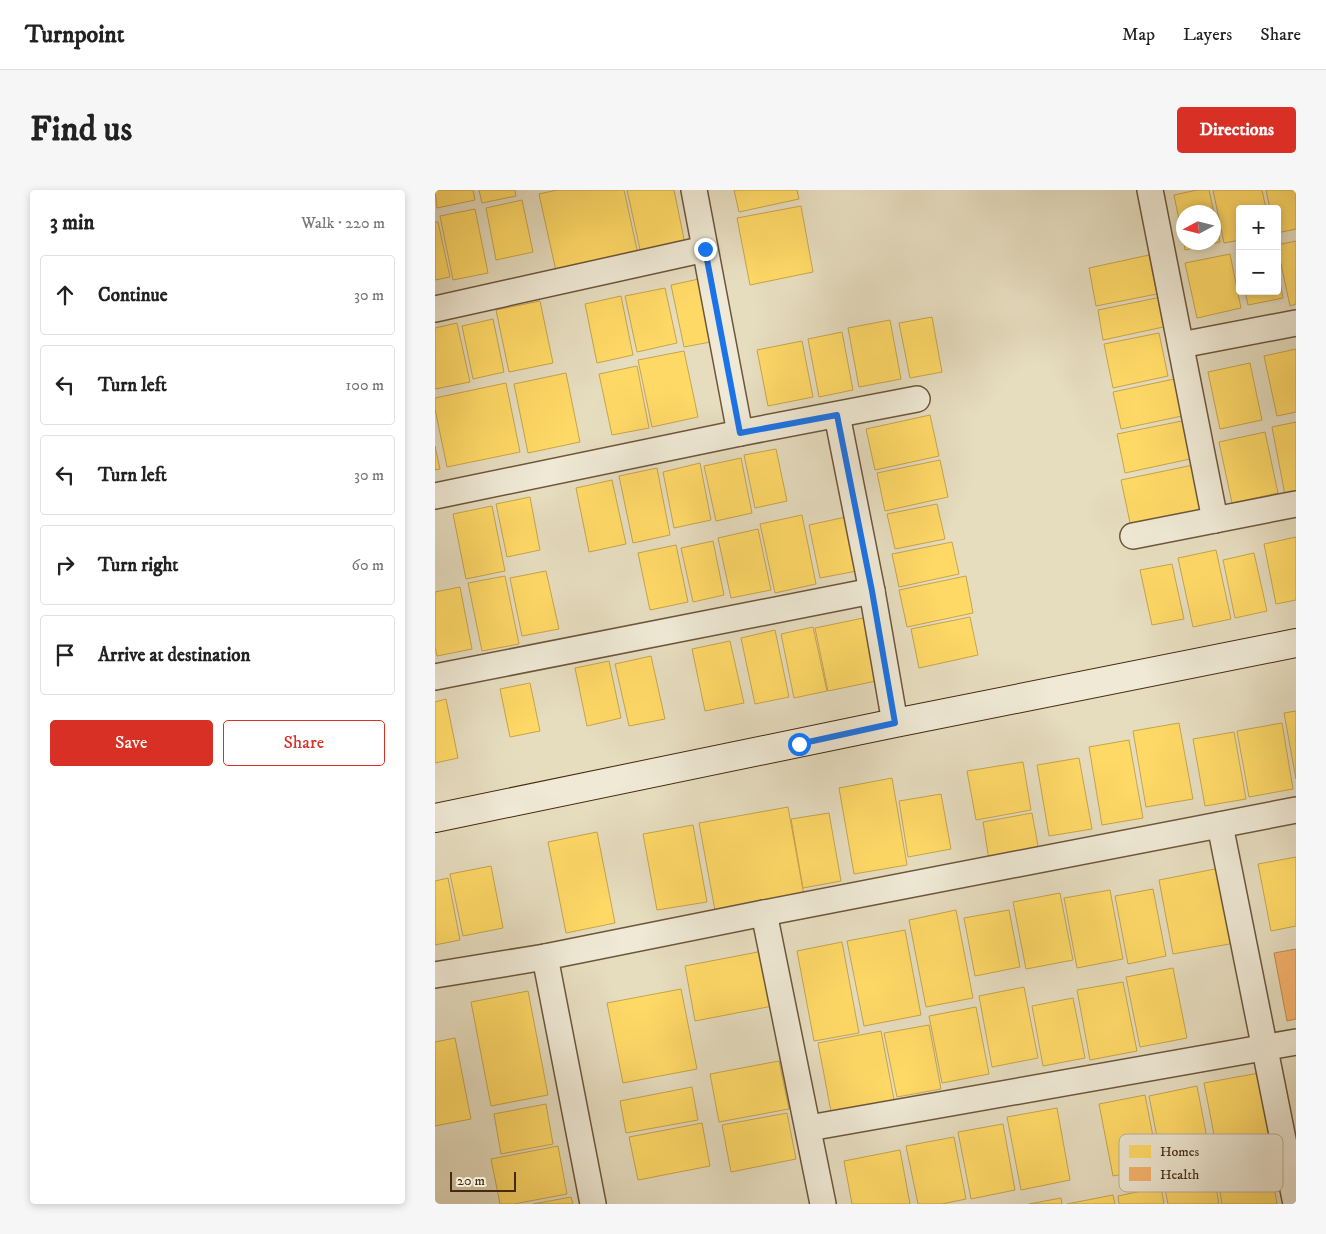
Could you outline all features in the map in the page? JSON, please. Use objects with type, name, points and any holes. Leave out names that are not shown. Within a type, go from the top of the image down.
[{"type":"street","points":[[694,190],[740,433]]},
{"type":"street","points":[[1150,190],[1215,520]]},
{"type":"street","points":[[435,309],[705,249]]},
{"type":"street","points":[[1181,345],[1296,323]]},
{"type":"street","points":[[435,496],[740,433],[917,399]]},
{"type":"street","points":[[837,415],[872,591],[895,723]]},
{"type":"street","points":[[1133,536],[1296,504]]},
{"type":"street","points":[[435,677],[872,591]]},
{"type":"street","points":[[435,818],[1296,643]]},
{"type":"street","points":[[435,975],[545,957],[1296,810]]},
{"type":"street","points":[[1220,825],[1282,1134]]},
{"type":"street","points":[[764,913],[823,1204]]},
{"type":"street","points":[[545,957],[593,1204]]},
{"type":"street","points":[[809,1128],[1296,1042]]},
{"type":"street","points":[[1283,1141],[1296,1204]]},
{"type":"building: Homes","points":[[435,190],[473,190],[475,200],[437,208]]},
{"type":"building: Homes","points":[[479,190],[515,190],[516,196],[482,203]]},
{"type":"building: Homes","points":[[557,190],[624,190],[638,254],[556,271],[539,194]]},
{"type":"building: Homes","points":[[627,190],[674,190],[685,244],[641,254]]},
{"type":"building: Homes","points":[[734,190],[797,190],[799,199],[739,212]]},
{"type":"building: Homes","points":[[1197,190],[1209,190],[1212,205],[1176,205],[1174,195]]},
{"type":"building: Homes","points":[[1213,190],[1262,190],[1265,205],[1236,205],[1236,241],[1224,243],[1221,229],[1221,205],[1216,205]]},
{"type":"building: Homes","points":[[1266,190],[1296,190],[1296,229],[1281,232],[1281,205],[1269,205]]},
{"type":"building: Homes","points":[[522,200],[533,252],[496,260],[486,208]]},
{"type":"building: Homes","points":[[801,206],[813,272],[750,285],[737,218]]},
{"type":"building: Homes","points":[[475,209],[488,273],[453,280],[440,216]]},
{"type":"building: Homes","points":[[435,222],[438,222],[450,277],[435,280]]},
{"type":"building: Homes","points":[[1296,241],[1296,304],[1290,306],[1281,264],[1281,244]]},
{"type":"building: Homes","points":[[1230,254],[1236,283],[1236,295],[1238,295],[1241,308],[1197,318],[1185,263]]},
{"type":"building: Homes","points":[[1149,255],[1157,294],[1096,306],[1089,268]]},
{"type":"building: Homes","points":[[708,277],[721,340],[684,347],[671,285]]},
{"type":"building: Homes","points":[[665,288],[677,343],[637,352],[625,296]]},
{"type":"building: Homes","points":[[1281,288],[1283,298],[1248,305],[1246,295],[1281,295]]},
{"type":"building: Homes","points":[[621,296],[633,355],[597,363],[585,304]]},
{"type":"building: Homes","points":[[1161,297],[1168,326],[1103,340],[1098,310]]},
{"type":"building: Homes","points":[[540,301],[553,363],[509,372],[496,310]]},
{"type":"building: Homes","points":[[932,317],[942,372],[910,378],[899,323]]},
{"type":"building: Homes","points":[[493,319],[504,372],[473,379],[462,326]]},
{"type":"building: Homes","points":[[890,320],[901,379],[859,387],[848,328]]},
{"type":"building: Homes","points":[[457,323],[470,382],[435,389],[435,328]]},
{"type":"building: Homes","points":[[842,332],[853,390],[819,397],[808,339]]},
{"type":"building: Homes","points":[[1159,333],[1168,376],[1113,388],[1104,344]]},
{"type":"building: Homes","points":[[802,341],[813,397],[768,406],[757,350]]},
{"type":"building: Homes","points":[[1296,349],[1296,412],[1277,416],[1264,356]]},
{"type":"building: Homes","points":[[684,351],[698,417],[652,427],[638,360]]},
{"type":"building: Homes","points":[[1250,363],[1262,420],[1220,429],[1208,372]]},
{"type":"building: Homes","points":[[637,366],[649,428],[612,435],[599,374]]},
{"type":"building: Homes","points":[[566,373],[580,442],[528,453],[514,384]]},
{"type":"building: Homes","points":[[1174,379],[1182,416],[1121,429],[1113,392]]},
{"type":"building: Homes","points":[[506,383],[520,452],[447,467],[435,409],[435,398]]},
{"type":"building: Homes","points":[[930,415],[939,456],[875,470],[866,429]]},
{"type":"building: Homes","points":[[1182,421],[1190,459],[1125,473],[1117,434]]},
{"type":"building: Homes","points":[[1296,422],[1296,493],[1285,495],[1272,427]]},
{"type":"building: Homes","points":[[1265,432],[1278,493],[1232,503],[1219,442]]},
{"type":"building: Homes","points":[[435,446],[440,469],[435,470]]},
{"type":"building: Homes","points":[[776,449],[787,501],[755,508],[744,455]]},
{"type":"building: Homes","points":[[741,458],[752,513],[716,521],[704,466]]},
{"type":"building: Homes","points":[[940,460],[948,497],[885,511],[877,473]]},
{"type":"building: Homes","points":[[700,463],[711,520],[674,528],[663,472]]},
{"type":"building: Homes","points":[[1198,464],[1209,516],[1132,532],[1121,480]]},
{"type":"building: Homes","points":[[657,468],[670,535],[633,543],[619,476]]},
{"type":"building: Homes","points":[[612,480],[626,544],[589,552],[576,488]]},
{"type":"building: Homes","points":[[530,497],[540,550],[507,557],[496,504]]},
{"type":"building: Homes","points":[[937,504],[945,539],[895,549],[887,514]]},
{"type":"building: Homes","points":[[492,506],[505,571],[466,579],[453,514]]},
{"type":"building: Homes","points":[[802,515],[816,584],[775,593],[760,524]]},
{"type":"building: Homes","points":[[850,516],[862,570],[820,578],[809,525]]},
{"type":"building: Homes","points":[[758,529],[771,590],[731,598],[718,538]]},
{"type":"building: Homes","points":[[1296,537],[1296,600],[1276,604],[1264,544]]},
{"type":"building: Homes","points":[[713,541],[724,595],[693,602],[681,548]]},
{"type":"building: Homes","points":[[952,542],[959,574],[899,587],[892,554]]},
{"type":"building: Homes","points":[[676,545],[688,602],[650,610],[638,553]]},
{"type":"building: Homes","points":[[1216,550],[1231,619],[1193,627],[1178,558]]},
{"type":"building: Homes","points":[[1254,553],[1267,611],[1235,618],[1223,560]]},
{"type":"building: Homes","points":[[1172,564],[1184,619],[1152,625],[1140,570]]},
{"type":"building: Homes","points":[[546,571],[559,629],[522,636],[510,578]]},
{"type":"building: Homes","points":[[505,576],[519,644],[482,651],[468,583]]},
{"type":"building: Homes","points":[[966,576],[973,613],[907,627],[899,590]]},
{"type":"building: Homes","points":[[460,587],[472,649],[437,656],[435,647],[435,592]]},
{"type":"building: Homes","points":[[868,617],[881,680],[828,691],[815,628]]},
{"type":"building: Homes","points":[[970,617],[978,655],[919,668],[911,629]]},
{"type":"building: Homes","points":[[813,627],[827,691],[794,698],[781,634]]},
{"type":"building: Homes","points":[[775,630],[789,697],[755,704],[741,638]]},
{"type":"building: Homes","points":[[730,641],[744,703],[705,711],[692,649]]},
{"type":"building: Homes","points":[[651,656],[665,719],[629,726],[615,664]]},
{"type":"building: Homes","points":[[609,661],[621,718],[587,726],[575,668]]},
{"type":"building: Homes","points":[[530,683],[540,731],[510,737],[500,689]]},
{"type":"building: Homes","points":[[446,699],[458,758],[435,763],[435,702]]},
{"type":"building: Homes","points":[[1296,711],[1296,779],[1284,713]]},
{"type":"building: Homes","points":[[1179,723],[1193,799],[1146,807],[1133,731]]},
{"type":"building: Homes","points":[[1282,723],[1293,789],[1249,797],[1237,731]]},
{"type":"building: Homes","points":[[1234,732],[1246,799],[1205,806],[1193,739]]},
{"type":"building: Homes","points":[[1129,740],[1143,818],[1102,825],[1089,747]]},
{"type":"building: Homes","points":[[1079,758],[1092,829],[1049,836],[1037,765]]},
{"type":"building: Homes","points":[[1023,762],[1031,810],[976,820],[967,771]]},
{"type":"building: Homes","points":[[892,778],[907,865],[854,874],[839,788]]},
{"type":"building: Homes","points":[[941,794],[951,849],[908,857],[899,801]]},
{"type":"building: Homes","points":[[788,807],[805,901],[716,916],[699,823]]},
{"type":"building: Homes","points":[[829,813],[841,881],[803,888],[791,819]]},
{"type":"building: Homes","points":[[1032,813],[1040,857],[990,866],[983,822]]},
{"type":"building: Homes","points":[[693,825],[707,902],[657,910],[643,834]]},
{"type":"building: Homes","points":[[597,832],[615,923],[566,933],[548,842]]},
{"type":"building: Homes","points":[[1296,857],[1296,926],[1271,931],[1258,864]]},
{"type":"building: Homes","points":[[491,866],[503,928],[463,936],[450,874]]},
{"type":"building: Homes","points":[[1220,868],[1235,943],[1173,954],[1159,880]]},
{"type":"building: Homes","points":[[448,878],[460,940],[435,945],[435,881]]},
{"type":"building: Homes","points":[[1153,889],[1166,956],[1128,964],[1115,896]]},
{"type":"building: Homes","points":[[1110,890],[1123,959],[1077,968],[1064,898]]},
{"type":"building: Homes","points":[[1060,893],[1073,960],[1026,969],[1013,902]]},
{"type":"building: Homes","points":[[956,910],[973,998],[926,1007],[909,920]]},
{"type":"building: Homes","points":[[1009,910],[1020,967],[975,976],[964,918]]},
{"type":"building: Homes","points":[[905,930],[921,1015],[864,1026],[847,941]]},
{"type":"building: Homes","points":[[842,942],[859,1033],[814,1041],[797,951]]},
{"type":"building: Homes","points":[[768,950],[778,1005],[695,1021],[685,966]]},
{"type":"building: Homes","points":[[1173,968],[1187,1038],[1140,1047],[1126,977]]},
{"type":"building: Homes","points":[[1123,982],[1137,1051],[1090,1060],[1077,990]]},
{"type":"building: Homes","points":[[1024,987],[1038,1058],[992,1067],[979,996]]},
{"type":"building: Homes","points":[[681,989],[697,1069],[623,1083],[607,1003]]},
{"type":"building: Homes","points":[[528,991],[548,1095],[491,1106],[471,1002]]},
{"type":"building: Homes","points":[[1073,998],[1085,1058],[1043,1066],[1032,1006]]},
{"type":"building: Homes","points":[[976,1007],[989,1074],[942,1083],[929,1016]]},
{"type":"building: Homes","points":[[929,1025],[941,1089],[897,1097],[884,1033]]},
{"type":"building: Homes","points":[[881,1031],[896,1110],[833,1122],[818,1043]]},
{"type":"building: Homes","points":[[455,1038],[471,1119],[435,1126],[435,1042]]},
{"type":"building: Homes","points":[[779,1061],[789,1109],[719,1122],[710,1074]]},
{"type":"building: Homes","points":[[1259,1073],[1271,1134],[1214,1134],[1204,1083]]},
{"type":"building: Homes","points":[[1197,1086],[1206,1134],[1156,1134],[1149,1096]]},
{"type":"building: Homes","points":[[692,1087],[698,1120],[626,1133],[620,1101]]},
{"type":"building: Homes","points":[[1145,1095],[1153,1134],[1119,1134],[1119,1175],[1113,1176],[1099,1104]]},
{"type":"building: Homes","points":[[546,1104],[553,1144],[501,1154],[494,1114]]},
{"type":"building: Homes","points":[[1057,1108],[1070,1180],[1021,1190],[1007,1117]]},
{"type":"building: Homes","points":[[787,1113],[796,1159],[731,1172],[722,1125]]},
{"type":"building: Homes","points":[[702,1123],[710,1166],[638,1180],[629,1137]]},
{"type":"building: Homes","points":[[1003,1124],[1015,1190],[971,1199],[958,1132]]},
{"type":"building: Homes","points":[[954,1137],[966,1199],[942,1204],[918,1204],[906,1146]]},
{"type":"building: Homes","points":[[558,1146],[567,1194],[514,1204],[500,1204],[491,1159]]},
{"type":"building: Homes","points":[[900,1150],[910,1204],[852,1204],[844,1161]]},
{"type":"building: Homes","points":[[1137,1192],[1162,1192],[1164,1204],[1119,1204],[1118,1196]]},
{"type":"building: Homes","points":[[1166,1192],[1217,1192],[1219,1204],[1168,1204]]},
{"type":"building: Homes","points":[[1220,1192],[1275,1192],[1277,1204],[1222,1204]]},
{"type":"building: Homes","points":[[1113,1195],[1115,1204],[1067,1204]]},
{"type":"building: Homes","points":[[571,1197],[573,1204],[533,1204]]},
{"type":"building: Homes","points":[[1061,1198],[1062,1204],[1029,1204]]},
{"type":"building: Health","points":[[1296,949],[1296,1019],[1287,1021],[1274,953]]},
{"type":"route","points":[[705,249],[740,433],[837,415],[872,591],[895,723],[799,744]]}]
